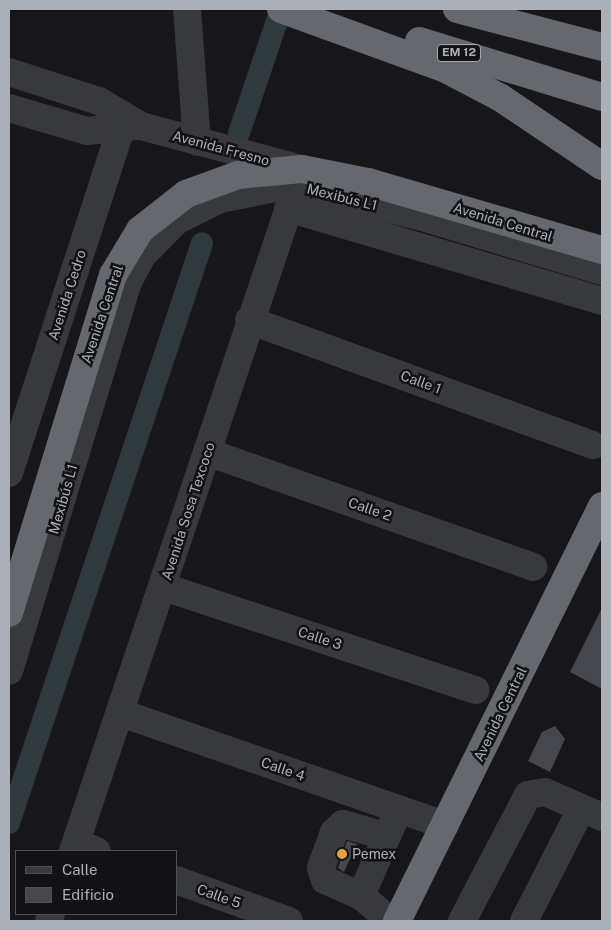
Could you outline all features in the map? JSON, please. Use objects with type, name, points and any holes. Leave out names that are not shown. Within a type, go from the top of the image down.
[{"type":"highway","points":[[281,9],[446,69],[501,98],[602,166]]},
{"type":"highway","name":"EM 12","points":[[315,9],[602,98]]},
{"type":"highway","points":[[457,9],[602,46]]},
{"type":"highway","name":"Avenida Central","points":[[9,613],[113,275],[129,245],[140,230],[186,194],[238,175],[295,188],[368,182],[602,250]]},
{"type":"highway","name":"Avenida Central","points":[[397,921],[602,506]]},
{"type":"street","points":[[187,9],[197,142]]},
{"type":"street","name":"Avenida Fresno","points":[[9,72],[99,101],[129,123],[197,142],[295,188]]},
{"type":"street","name":"Avenida Fresno","points":[[9,108],[87,131],[129,123]]},
{"type":"street","name":"Avenida Cedro","points":[[9,471],[129,123]]},
{"type":"street","points":[[295,188],[602,301]]},
{"type":"street","name":"Mexibús L1","points":[[9,671],[117,310],[142,256],[157,238],[195,210],[235,194],[295,188],[426,218],[602,271]]},
{"type":"street","name":"Avenida Sosa Texcoco","points":[[82,849],[121,713],[164,587],[249,320],[295,188]]},
{"type":"street","name":"Calle 1","points":[[249,320],[593,445]]},
{"type":"street","name":"Calle 2","points":[[207,452],[533,567]]},
{"type":"street","name":"Calle 3","points":[[164,587],[476,690]]},
{"type":"street","name":"Calle 4","points":[[121,713],[446,825]]},
{"type":"street","points":[[462,921],[528,795],[545,792],[592,813],[524,921]]},
{"type":"street","points":[[360,896],[385,836],[400,809]]},
{"type":"street","points":[[385,836],[343,824],[322,862],[325,880],[360,896],[391,921]]},
{"type":"street","name":"Calle 5","points":[[178,881],[289,921]]},
{"type":"building","points":[[602,608],[602,689],[570,672]]},
{"type":"building","points":[[555,726],[565,739],[550,772],[528,761],[542,732]]},
{"type":"building","points":[[347,841],[357,844],[344,872],[338,868]]},
{"type":"waterway","points":[[239,133],[281,9]]},
{"type":"waterway","points":[[9,823],[202,243]]},
{"type":"place","name":"Pemex","points":[[342,854]]}]
